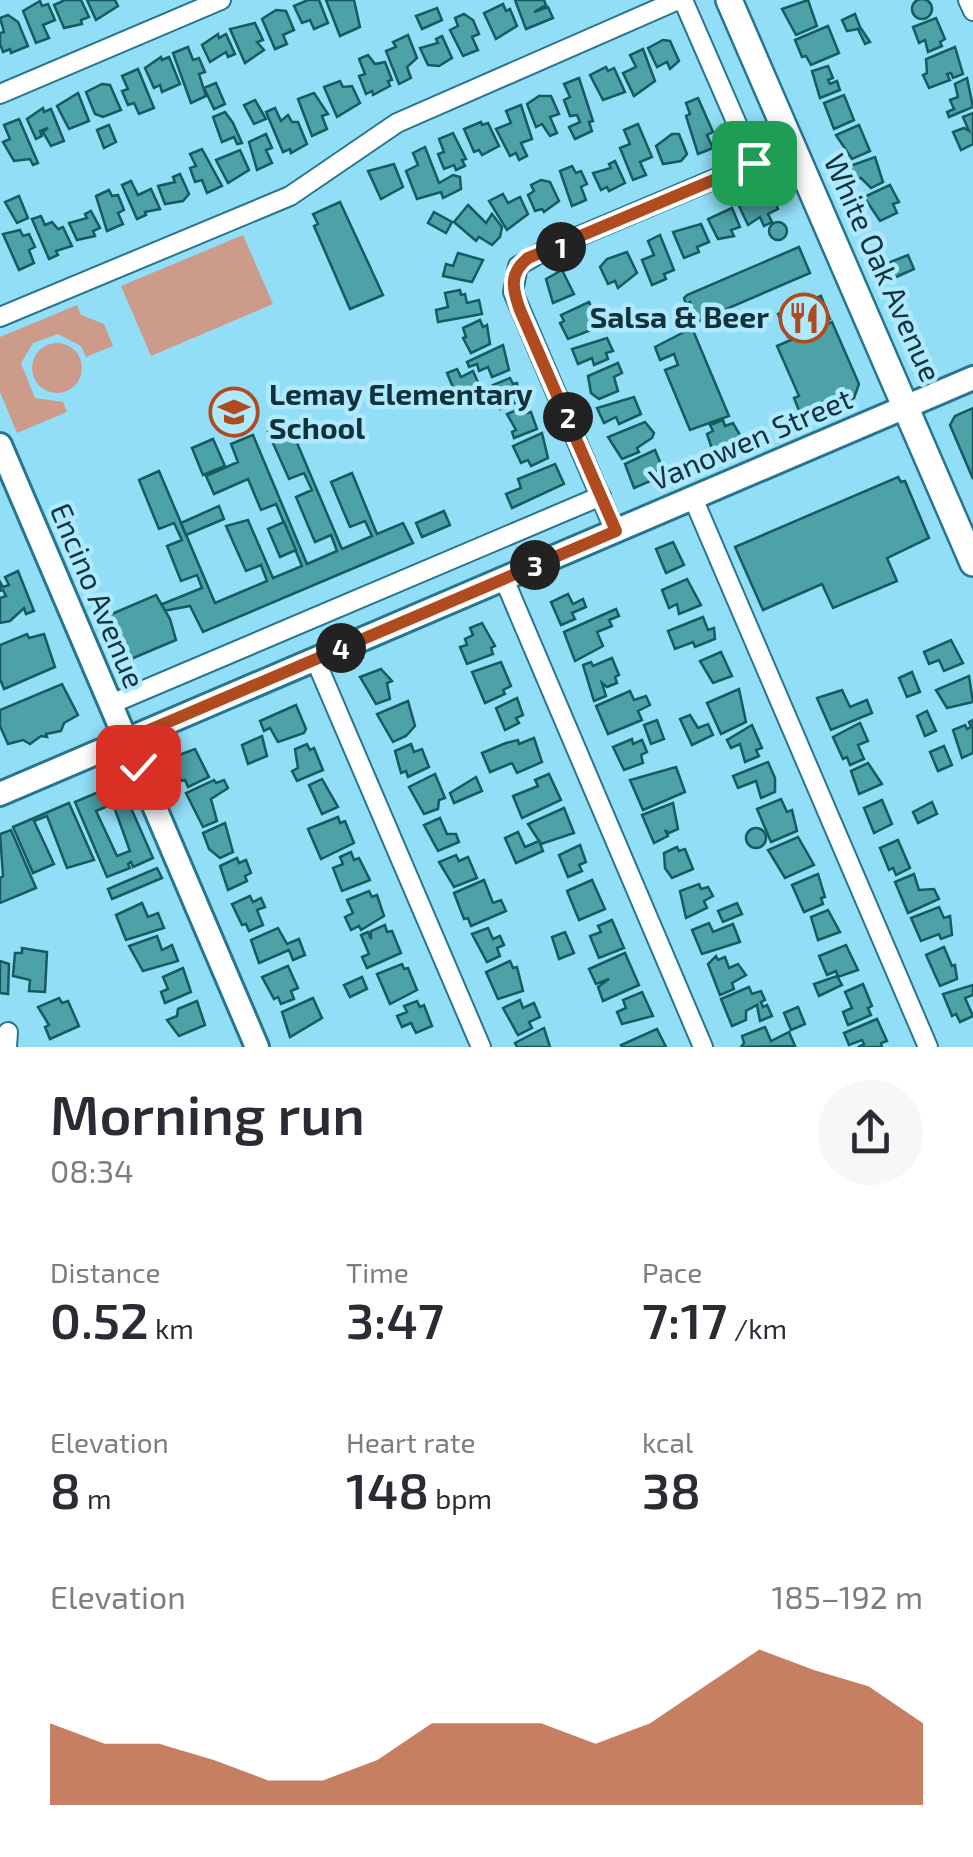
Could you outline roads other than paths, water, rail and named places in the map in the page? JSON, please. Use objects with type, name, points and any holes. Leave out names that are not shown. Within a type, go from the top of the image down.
[{"type":"main road","name":"White Oak Avenue","points":[[729,0],[973,562]]},
{"type":"main road","name":"Vanowen Street","points":[[0,794],[973,378]]},
{"type":"main road","name":"Encino Avenue","points":[[0,444],[256,1047]]},
{"type":"street","points":[[0,94],[221,0]]},
{"type":"street","points":[[0,316],[290,196],[397,123],[680,0],[754,163]]},
{"type":"street","points":[[968,0],[973,11]]},
{"type":"street","points":[[616,531],[513,292],[513,276],[528,258],[793,146]]},
{"type":"street","points":[[111,704],[601,496]]},
{"type":"street","points":[[693,498],[928,1047]]},
{"type":"street","points":[[504,579],[703,1047]]},
{"type":"street","points":[[316,659],[480,1047]]},
{"type":"place","name":"Salsa & Beer","points":[[804,318]]},
{"type":"place","name":"Lemay Elementary School","points":[[234,412]]}]
